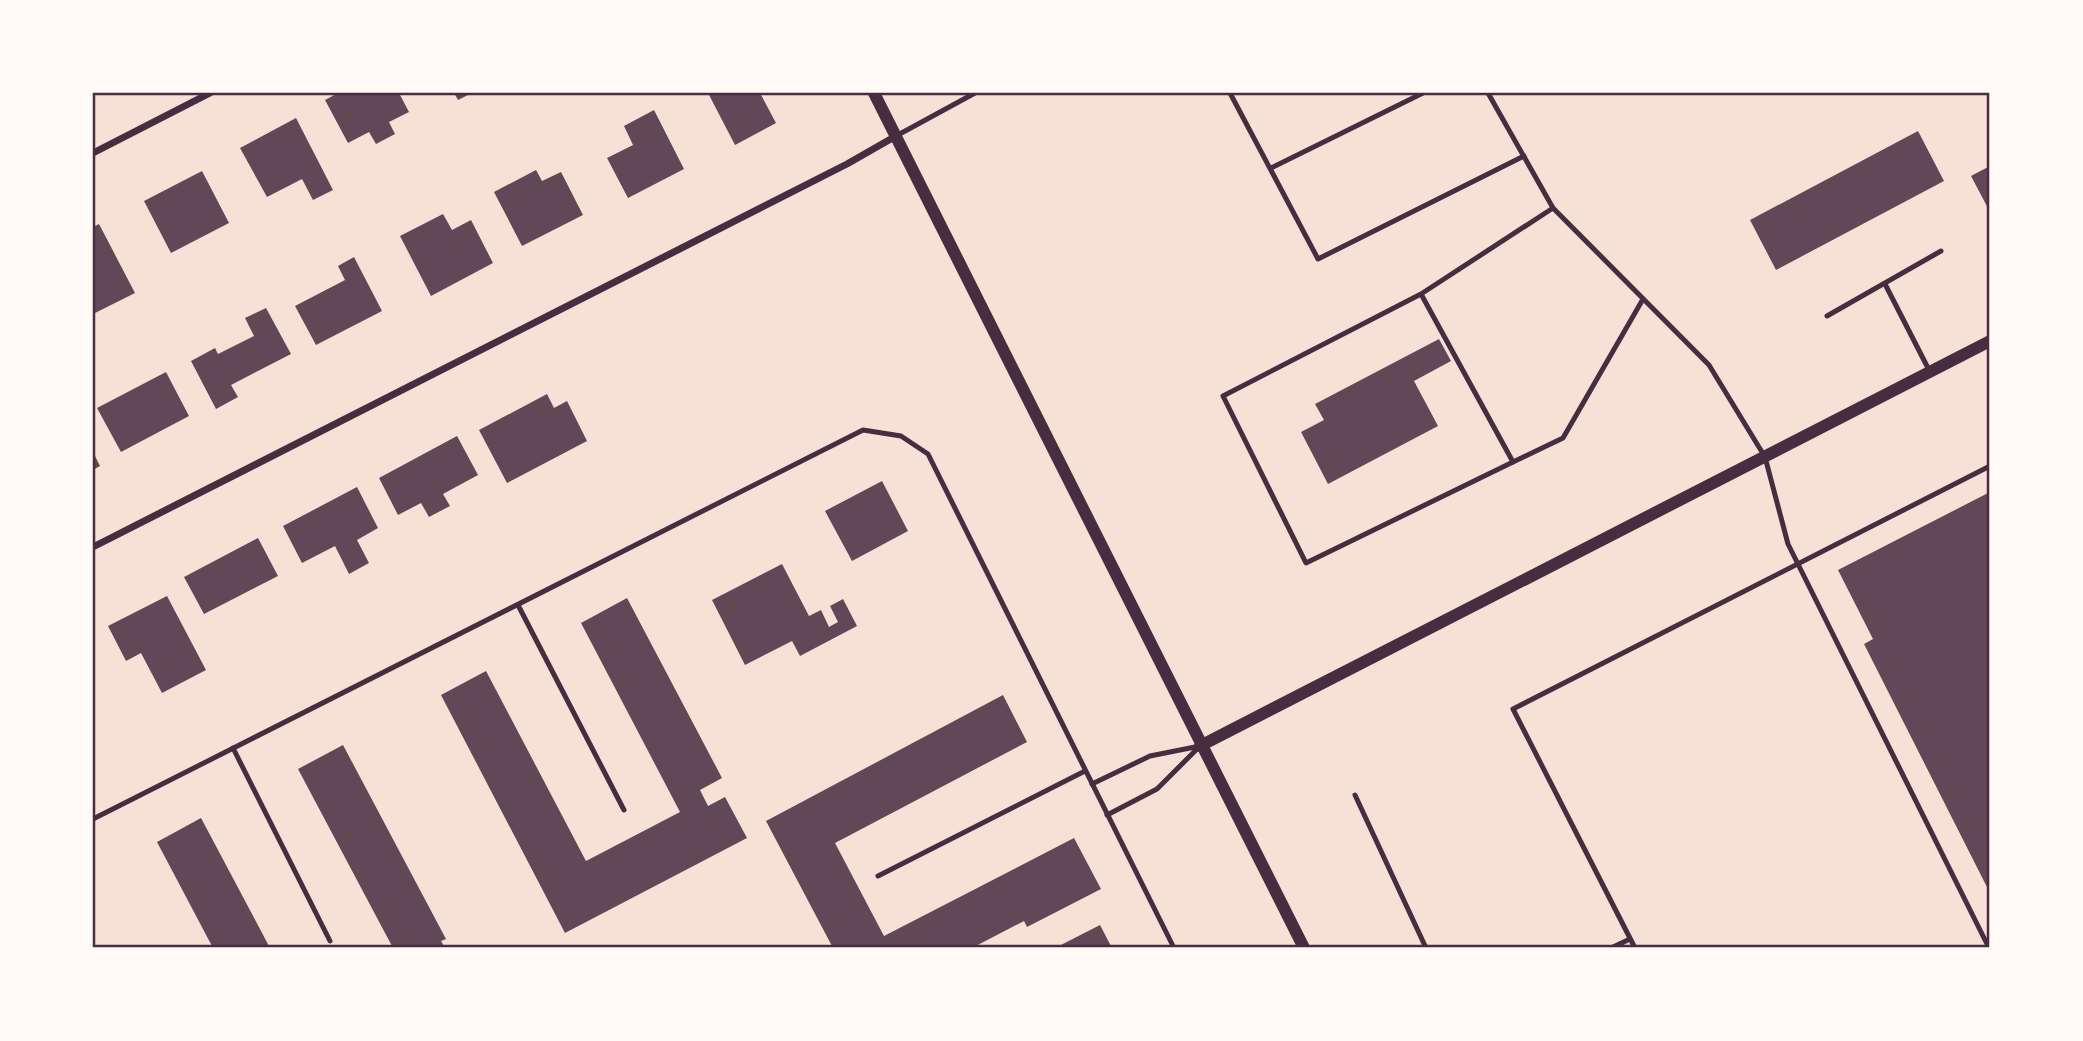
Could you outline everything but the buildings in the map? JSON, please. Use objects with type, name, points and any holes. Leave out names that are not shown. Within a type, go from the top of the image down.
[{"type":"street","points":[[93,153],[210,93]]},
{"type":"street","points":[[874,93],[1200,746],[1304,948]]},
{"type":"street","points":[[93,547],[847,164],[896,136]]},
{"type":"street","points":[[1200,746],[1990,341]]},
{"type":"lane","points":[[896,136],[975,93]]},
{"type":"lane","points":[[1230,93],[1318,259],[1524,156]]},
{"type":"lane","points":[[1270,168],[1423,93]]},
{"type":"lane","points":[[1488,93],[1553,208],[1709,365],[1765,457],[1788,544],[1989,948]]},
{"type":"lane","points":[[1553,208],[1421,294],[1223,396],[1306,563],[1563,438],[1643,299]]},
{"type":"lane","points":[[1827,316],[1941,251]]},
{"type":"lane","points":[[1885,284],[1930,372]]},
{"type":"lane","points":[[1421,294],[1513,462]]},
{"type":"lane","points":[[93,819],[863,430],[901,436],[928,454],[1174,948]]},
{"type":"lane","points":[[1635,948],[1513,709],[1990,466]]},
{"type":"lane","points":[[518,605],[624,810]]},
{"type":"lane","points":[[1092,784],[1150,756],[1200,746]]},
{"type":"lane","points":[[1107,815],[1157,789],[1200,746]]},
{"type":"lane","points":[[233,748],[330,941]]},
{"type":"lane","points":[[878,876],[1085,771]]},
{"type":"lane","points":[[1355,795],[1426,948]]},
{"type":"lane","points":[[1611,948],[1630,939]]}]
